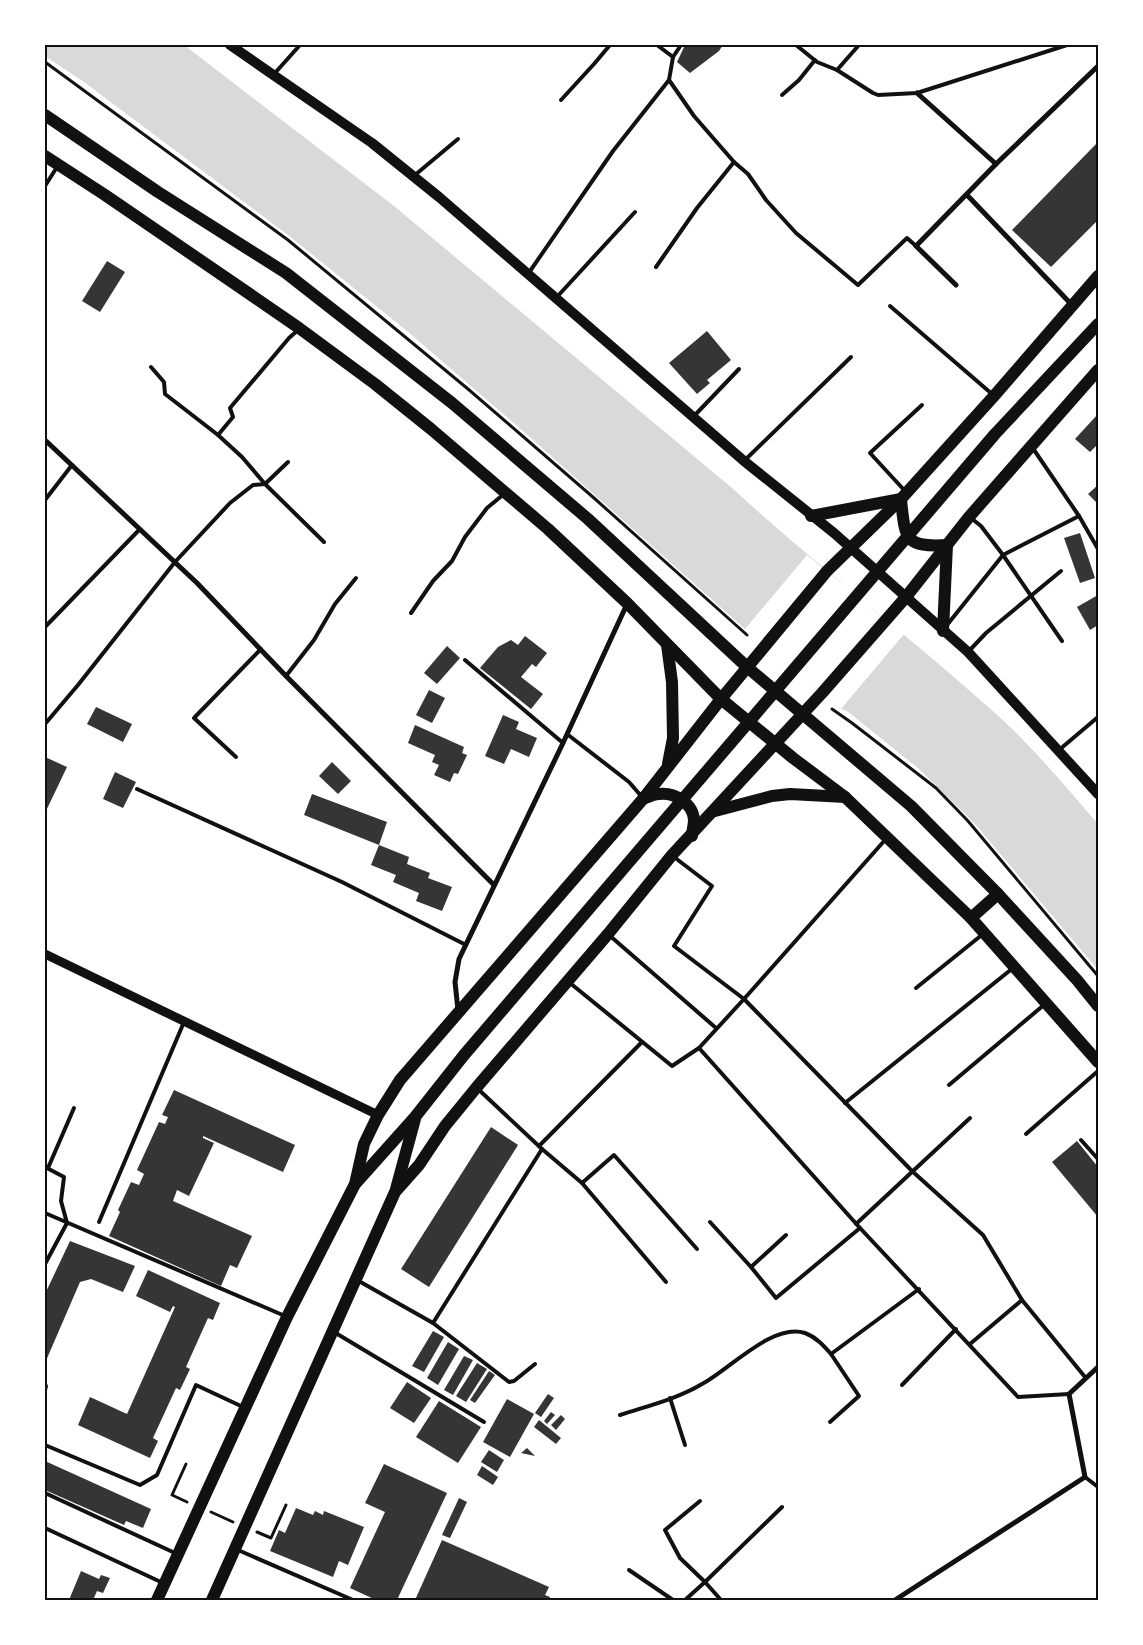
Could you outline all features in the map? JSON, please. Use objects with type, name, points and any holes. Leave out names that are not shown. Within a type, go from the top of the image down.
[{"type":"main road","points":[[230,45],[372,143],[439,197],[744,462],[834,533],[968,652],[1098,794]]},
{"type":"main road","points":[[45,115],[158,192],[286,273],[452,403],[588,520],[747,667],[911,806],[998,894],[1077,980],[1098,1006]]},
{"type":"main road","points":[[45,156],[299,328],[396,401],[506,492],[627,603],[722,698],[793,758],[845,797],[972,918],[1098,1062]]},
{"type":"main road","points":[[157,1600],[287,1317],[355,1184],[364,1144],[378,1115],[400,1080],[643,799],[826,570],[904,496],[1098,276]]},
{"type":"main road","points":[[355,1184],[415,1117],[464,1055],[989,442],[1098,324]]},
{"type":"main road","points":[[395,1192],[419,1165],[445,1126],[476,1088],[608,934],[672,855],[692,836],[822,693],[906,597],[970,517],[1098,370]]},
{"type":"main road","points":[[811,516],[904,496]]},
{"type":"main road","points":[[904,496],[903,524],[907,535],[912,541],[928,546],[947,545]]},
{"type":"main road","points":[[943,631],[947,545]]},
{"type":"main road","points":[[667,645],[672,682],[673,738],[667,769]]},
{"type":"main road","points":[[643,799],[658,794],[680,798],[691,810],[694,819],[692,836]]},
{"type":"main road","points":[[715,811],[772,796],[790,794],[845,797]]},
{"type":"main road","points":[[972,918],[998,894]]},
{"type":"main road","points":[[212,1600],[395,1192],[415,1117]]},
{"type":"street","points":[[956,285],[916,246],[996,164],[1098,66]]},
{"type":"street","points":[[917,93],[996,164]]},
{"type":"street","points":[[967,195],[1072,306]]},
{"type":"street","points":[[45,440],[175,562],[494,885]]},
{"type":"street","points":[[459,1011],[455,982],[459,959],[563,743],[627,603]]},
{"type":"street","points":[[45,954],[378,1115]]},
{"type":"street","points":[[895,1600],[1085,1477],[1069,1394],[1098,1367]]},
{"type":"lane","points":[[274,75],[300,45]]},
{"type":"lane","points":[[561,100],[610,45]]},
{"type":"lane","points":[[657,45],[673,57]]},
{"type":"lane","points":[[528,274],[613,151],[669,80],[673,57],[681,45]]},
{"type":"lane","points":[[796,45],[815,60],[837,70],[878,95],[917,93],[1067,45]]},
{"type":"lane","points":[[837,70],[859,45]]},
{"type":"lane","points":[[782,95],[799,80],[815,60]]},
{"type":"lane","points":[[669,80],[694,116],[734,162],[748,174],[766,200],[796,233],[858,285],[907,238],[916,246]]},
{"type":"lane","points":[[413,176],[458,139]]},
{"type":"lane","points":[[656,267],[697,208],[734,162]]},
{"type":"lane","points":[[45,186],[58,165]]},
{"type":"lane","points":[[556,298],[635,212]]},
{"type":"lane","points":[[890,306],[994,396]]},
{"type":"lane","points":[[218,435],[232,417],[230,408],[299,328]]},
{"type":"lane","points":[[744,462],[851,357]]},
{"type":"lane","points":[[151,367],[164,382],[164,394],[218,435],[242,457],[265,484],[324,542]]},
{"type":"lane","points":[[693,417],[740,369]]},
{"type":"lane","points":[[904,496],[870,453],[922,405]]},
{"type":"lane","points":[[1031,446],[1080,516],[1098,549]]},
{"type":"lane","points":[[45,724],[175,562],[230,503],[252,485],[265,484],[288,462]]},
{"type":"lane","points":[[45,500],[72,465]]},
{"type":"lane","points":[[411,613],[433,581],[452,561],[465,538],[487,508],[506,492]]},
{"type":"lane","points":[[943,631],[1003,555],[1080,516]]},
{"type":"lane","points":[[970,517],[981,526],[1003,555],[1062,641]]},
{"type":"lane","points":[[45,628],[139,530]]},
{"type":"lane","points":[[968,652],[986,633],[1061,571]]},
{"type":"lane","points":[[286,676],[314,640],[335,604],[356,578]]},
{"type":"lane","points":[[236,757],[194,718],[261,649]]},
{"type":"lane","points":[[464,660],[563,743]]},
{"type":"lane","points":[[1058,751],[1098,717]]},
{"type":"lane","points":[[567,734],[629,782],[643,799]]},
{"type":"lane","points":[[137,789],[342,882],[466,945]]},
{"type":"lane","points":[[567,980],[672,1066],[698,1048],[744,1000],[887,837]]},
{"type":"lane","points":[[672,855],[712,886],[674,946],[744,1000],[912,1171],[983,1235],[1022,1300],[1085,1378]]},
{"type":"lane","points":[[916,988],[985,932]]},
{"type":"lane","points":[[608,934],[716,1028]]},
{"type":"lane","points":[[845,1102],[1015,967]]},
{"type":"lane","points":[[949,1085],[1047,1003]]},
{"type":"lane","points":[[99,1222],[184,1022]]},
{"type":"lane","points":[[433,1323],[541,1148],[642,1042]]},
{"type":"lane","points":[[698,1048],[856,1224],[1018,1397],[1069,1394]]},
{"type":"lane","points":[[1026,1134],[1098,1071]]},
{"type":"lane","points":[[476,1088],[582,1183],[666,1282]]},
{"type":"lane","points":[[45,1264],[67,1223],[61,1201],[64,1177],[46,1168],[74,1108]]},
{"type":"lane","points":[[856,1224],[970,1118]]},
{"type":"lane","points":[[1081,1140],[1098,1159]]},
{"type":"lane","points":[[582,1183],[614,1155],[697,1249]]},
{"type":"lane","points":[[45,1213],[287,1317]]},
{"type":"lane","points":[[710,1222],[776,1298],[860,1228]]},
{"type":"lane","points":[[751,1267],[786,1235]]},
{"type":"lane","points":[[355,1279],[433,1323],[509,1382],[514,1381],[535,1364]]},
{"type":"lane","points":[[832,1354],[918,1289]]},
{"type":"lane","points":[[970,1344],[1022,1300]]},
{"type":"lane","points":[[902,1385],[956,1330]]},
{"type":"lane","points":[[333,1332],[484,1422]]},
{"type":"lane","points":[[620,1415],[670,1398],[702,1384],[749,1350],[788,1332],[797,1332],[813,1337],[832,1354],[859,1396],[830,1422]]},
{"type":"lane","points":[[45,1445],[140,1485],[157,1475],[196,1385],[245,1408]]},
{"type":"lane","points":[[670,1398],[685,1445]]},
{"type":"lane","points":[[1085,1477],[1098,1488]]},
{"type":"lane","points":[[45,1494],[179,1555]]},
{"type":"lane","points":[[700,1500],[665,1530],[680,1558],[721,1600]]},
{"type":"lane","points":[[685,1600],[782,1507]]},
{"type":"lane","points":[[45,1528],[165,1584]]},
{"type":"lane","points":[[236,1549],[353,1600]]},
{"type":"lane","points":[[629,1570],[651,1587],[673,1600]]},
{"type":"path","points":[[45,62],[288,240],[468,389],[594,498],[747,635]]},
{"type":"path","points":[[832,709],[936,788],[968,821],[1098,976]]},
{"type":"path","points":[[186,1464],[172,1495],[190,1503]]},
{"type":"path","points":[[253,1530],[271,1538],[286,1505]]},
{"type":"path","points":[[208,1511],[235,1523]]},
{"type":"shaded area","points":[[45,45],[184,45],[394,206],[732,488],[962,684],[1022,739],[1098,824],[1098,970],[975,824],[919,769],[847,711],[841,709],[745,629],[523,431],[407,331],[288,235],[84,82],[45,56]]},
{"type":"pier","points":[[807,555],[841,583],[843,581],[873,605],[871,608],[904,634],[841,709],[807,681],[805,683],[745,629]]},
{"type":"building","points":[[685,45],[723,45],[719,51],[690,73],[677,62]]},
{"type":"building","points":[[1098,142],[1098,220],[1051,267],[1012,230]]},
{"type":"building","points":[[107,261],[125,272],[100,312],[82,301]]},
{"type":"building","points":[[707,331],[731,360],[707,380],[710,383],[697,394],[669,363]]},
{"type":"building","points":[[1098,414],[1098,444],[1090,452],[1075,439]]},
{"type":"building","points":[[1098,485],[1098,504],[1088,494]]},
{"type":"building","points":[[1080,533],[1095,578],[1080,583],[1064,538]]},
{"type":"building","points":[[1098,595],[1098,625],[1090,630],[1077,607]]},
{"type":"building","points":[[525,636],[547,653],[536,667],[532,664],[521,677],[543,694],[531,709],[480,668],[498,647],[511,640],[518,645]]},
{"type":"building","points":[[447,646],[460,658],[437,684],[424,673]]},
{"type":"building","points":[[429,690],[445,698],[432,723],[416,715]]},
{"type":"building","points":[[96,707],[132,724],[123,742],[87,724]]},
{"type":"building","points":[[503,715],[519,722],[516,729],[537,738],[529,757],[511,749],[504,764],[485,756]]},
{"type":"building","points":[[415,725],[464,747],[462,753],[467,755],[458,774],[454,773],[450,782],[434,775],[439,765],[432,762],[435,755],[408,743]]},
{"type":"building","points":[[45,757],[67,767],[45,813]]},
{"type":"building","points":[[332,762],[351,781],[338,794],[319,776]]},
{"type":"building","points":[[115,772],[136,782],[123,808],[103,799]]},
{"type":"building","points":[[312,794],[387,822],[379,845],[304,815]]},
{"type":"building","points":[[379,845],[409,857],[407,864],[430,873],[428,878],[452,887],[442,911],[416,901],[419,893],[393,882],[396,875],[371,865]]},
{"type":"building","points":[[174,1090],[295,1145],[283,1172],[203,1136],[203,1138],[214,1143],[189,1196],[177,1190],[173,1201],[252,1236],[237,1268],[230,1265],[221,1286],[109,1236],[131,1182],[139,1185],[144,1174],[137,1170],[159,1122],[165,1124],[168,1117],[162,1115]]},
{"type":"building","points":[[491,1127],[518,1145],[429,1287],[401,1269]]},
{"type":"building","points":[[1077,1141],[1098,1167],[1098,1217],[1052,1162]]},
{"type":"building","points":[[70,1241],[135,1266],[123,1292],[91,1279],[80,1282],[45,1363],[45,1294]]},
{"type":"building","points":[[148,1270],[220,1303],[213,1320],[208,1318],[186,1367],[190,1369],[180,1390],[176,1388],[153,1438],[158,1441],[150,1458],[78,1425],[90,1397],[127,1414],[175,1307],[173,1306],[170,1312],[136,1296]]},
{"type":"building","points":[[433,1331],[444,1337],[424,1372],[412,1366]]},
{"type":"building","points":[[448,1342],[459,1349],[438,1385],[427,1378]]},
{"type":"building","points":[[464,1356],[473,1360],[453,1395],[444,1390]]},
{"type":"building","points":[[477,1363],[487,1369],[466,1402],[456,1396]]},
{"type":"building","points":[[489,1371],[495,1375],[475,1403],[470,1400]]},
{"type":"building","points":[[407,1382],[431,1398],[414,1423],[390,1408]]},
{"type":"building","points":[[548,1394],[554,1398],[541,1417],[535,1413]]},
{"type":"building","points":[[507,1399],[534,1414],[510,1457],[483,1442]]},
{"type":"building","points":[[439,1401],[481,1427],[458,1463],[416,1437]]},
{"type":"building","points":[[551,1412],[555,1415],[547,1424],[544,1421]]},
{"type":"building","points":[[561,1415],[565,1419],[556,1430],[551,1425]]},
{"type":"building","points":[[539,1420],[561,1438],[556,1444],[534,1427]]},
{"type":"building","points":[[527,1448],[535,1456],[521,1453]]},
{"type":"building","points":[[489,1450],[504,1460],[497,1472],[481,1462]]},
{"type":"building","points":[[45,1461],[151,1509],[143,1528],[126,1521],[124,1525],[45,1490]]},
{"type":"building","points":[[384,1464],[447,1493],[397,1600],[376,1600],[350,1588],[385,1512],[365,1503]]},
{"type":"building","points":[[482,1466],[498,1477],[493,1485],[477,1475]]},
{"type":"building","points":[[459,1498],[467,1502],[450,1538],[442,1535]]},
{"type":"building","points":[[296,1508],[313,1515],[315,1511],[323,1515],[324,1511],[364,1527],[348,1565],[339,1561],[333,1577],[270,1551],[279,1530],[285,1533]]},
{"type":"building","points":[[442,1540],[549,1587],[545,1595],[550,1597],[549,1600],[415,1600]]},
{"type":"building","points":[[81,1571],[99,1579],[101,1575],[110,1578],[103,1593],[97,1591],[93,1600],[69,1600]]}]
